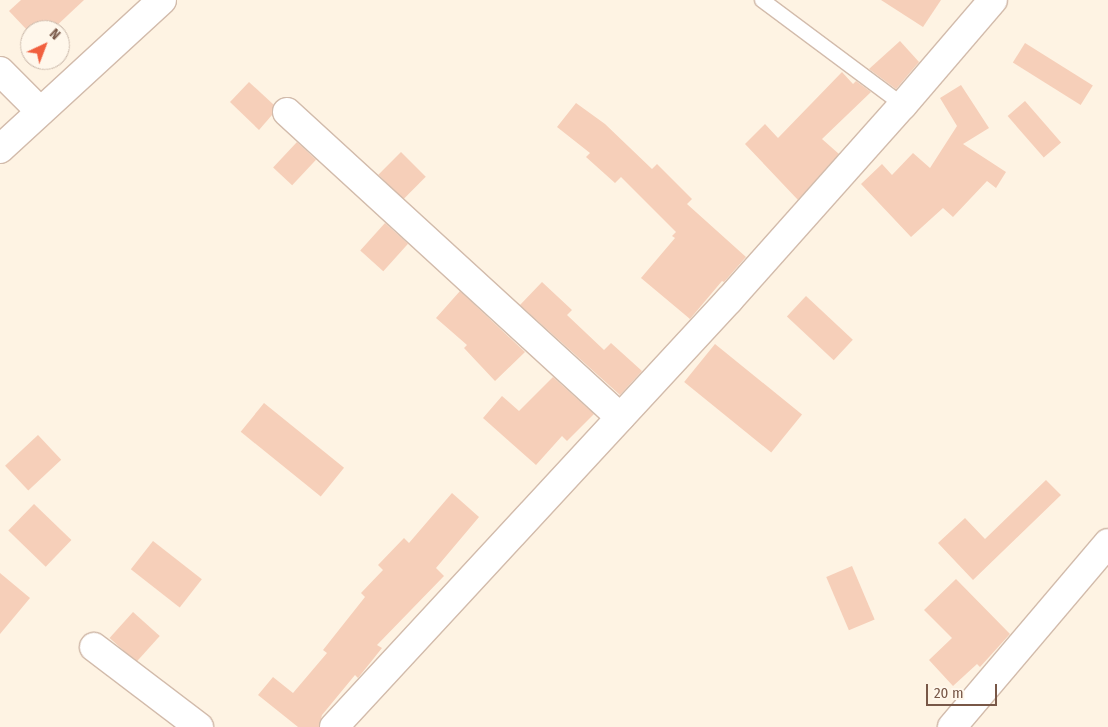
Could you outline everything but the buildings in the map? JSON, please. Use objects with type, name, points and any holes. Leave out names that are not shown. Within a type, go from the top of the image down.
[{"type":"street","points":[[0,149],[162,0]]},
{"type":"street","points":[[334,727],[729,300],[903,106],[992,0]]},
{"type":"street","points":[[0,71],[40,111]]},
{"type":"street","points":[[287,112],[620,418]]},
{"type":"street","points":[[952,727],[1106,550]]},
{"type":"street","points":[[94,647],[199,727]]},
{"type":"lane","points":[[762,0],[903,106]]}]
